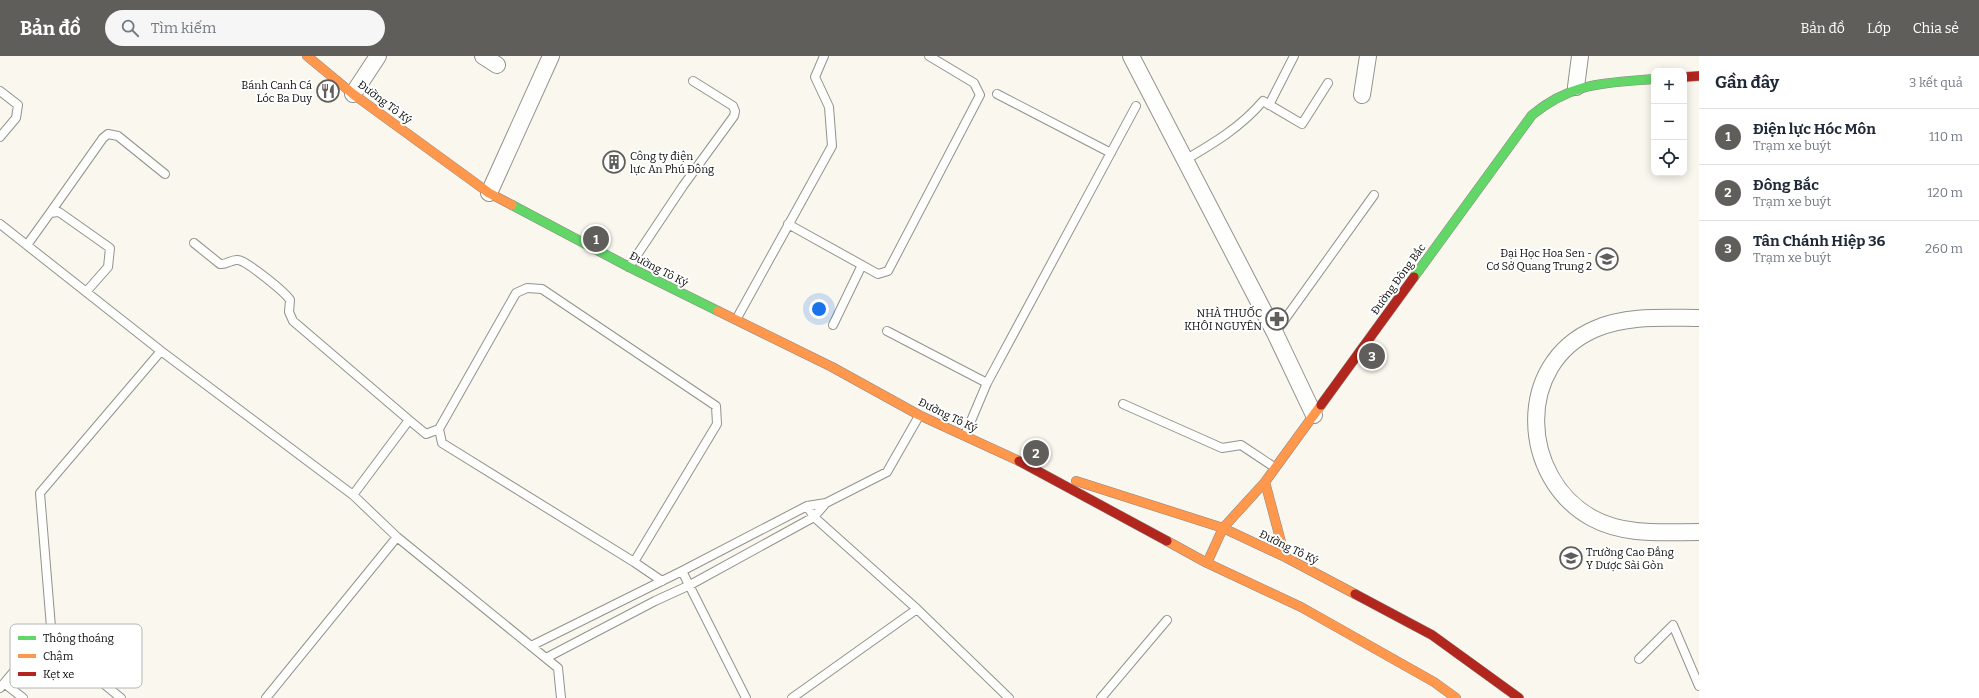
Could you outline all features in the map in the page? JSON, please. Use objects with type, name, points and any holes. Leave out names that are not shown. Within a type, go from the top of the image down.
[{"type":"main road","name":"Đường Tô Ký","points":[[307,56],[353,94],[489,193],[629,267],[832,368],[919,415],[1025,464],[1207,562],[1301,607],[1434,682],[1456,698]]},
{"type":"main road","points":[[1687,77],[1699,76]]},
{"type":"main road","name":"Đường Đông Bắc","points":[[1207,562],[1223,528],[1265,482],[1526,122],[1548,101],[1576,87],[1599,83],[1651,79]]},
{"type":"main road","name":"Đường Tô Ký","points":[[1025,464],[1223,528],[1285,557],[1432,634],[1519,698]]},
{"type":"main road","points":[[1265,482],[1285,557]]},
{"type":"street","points":[[353,94],[378,56]]},
{"type":"street","points":[[483,56],[497,65]]},
{"type":"street","points":[[489,193],[551,56]]},
{"type":"street","points":[[1131,56],[1275,333],[1314,415]]},
{"type":"street","points":[[1362,95],[1368,56]]},
{"type":"street","points":[[1576,87],[1580,56]]},
{"type":"street","points":[[1699,318],[1648,318],[1619,321],[1592,330],[1580,337],[1560,354],[1546,377],[1537,401],[1536,428],[1540,454],[1548,475],[1564,495],[1582,511],[1604,524],[1630,531],[1699,532]]},
{"type":"lane","points":[[735,321],[832,146],[829,106],[815,77],[824,56]]},
{"type":"lane","points":[[788,224],[878,274],[888,271],[980,95],[974,83],[928,56]]},
{"type":"lane","points":[[1269,105],[1294,56]]},
{"type":"lane","points":[[629,267],[683,186],[734,116],[735,111],[733,106],[693,82]]},
{"type":"lane","points":[[1185,160],[1215,143],[1248,119],[1263,101],[1302,124],[1328,83]]},
{"type":"lane","points":[[0,91],[18,105],[16,118],[0,137]]},
{"type":"lane","points":[[997,94],[1112,153]]},
{"type":"lane","points":[[964,436],[987,383],[1136,106]]},
{"type":"lane","points":[[27,245],[103,138],[108,134],[118,136],[166,174]]},
{"type":"lane","points":[[1275,333],[1374,195]]},
{"type":"lane","points":[[50,213],[59,212],[110,248],[108,267],[86,292]]},
{"type":"lane","points":[[0,224],[161,351],[353,495],[397,538],[558,668],[562,698]]},
{"type":"lane","points":[[194,243],[220,264],[236,259],[246,263],[282,292],[290,300],[289,312],[293,321],[426,434],[439,429],[516,293],[527,288],[542,290],[716,406],[717,424],[634,562]]},
{"type":"lane","points":[[833,326],[862,265]]},
{"type":"lane","points":[[887,331],[987,383]]},
{"type":"lane","points":[[51,624],[40,493],[161,351]]},
{"type":"lane","points":[[1123,404],[1222,448],[1241,445],[1275,468]]},
{"type":"lane","points":[[531,646],[682,571],[807,506],[826,503],[888,472],[919,415]]},
{"type":"lane","points":[[353,495],[408,420]]},
{"type":"lane","points":[[439,429],[442,443],[634,562],[662,581]]},
{"type":"lane","points":[[546,658],[655,601],[690,585],[814,517],[826,503]]},
{"type":"lane","points":[[807,506],[814,517],[917,609],[1009,698]]},
{"type":"lane","points":[[266,698],[397,538]]},
{"type":"lane","points":[[682,571],[746,698]]},
{"type":"lane","points":[[792,698],[917,609]]},
{"type":"lane","points":[[1101,698],[1167,620]]},
{"type":"lane","points":[[1639,659],[1673,625],[1699,686]]},
{"type":"lane","points":[[10,675],[2,685],[23,698]]},
{"type":"lane","points":[[108,688],[120,698]]},
{"type":"traffic: fast","points":[[1414,277],[1532,115],[1547,104],[1575,90],[1604,83],[1651,79]]},
{"type":"traffic: fast","points":[[512,205],[629,267],[718,311]]},
{"type":"traffic: slow","points":[[307,56],[353,94],[489,193],[512,205]]},
{"type":"traffic: slow","points":[[718,311],[832,367],[919,415],[1019,461]]},
{"type":"traffic: slow","points":[[1207,563],[1223,528],[1265,482],[1321,405]]},
{"type":"traffic: slow","points":[[1076,481],[1223,528],[1285,557],[1355,594]]},
{"type":"traffic: slow","points":[[1265,482],[1285,557]]},
{"type":"traffic: slow","points":[[1167,541],[1207,563],[1301,607],[1434,682],[1456,698]]},
{"type":"traffic: jam","points":[[1687,77],[1699,76]]},
{"type":"traffic: jam","points":[[1321,405],[1414,277]]},
{"type":"traffic: jam","points":[[1019,461],[1167,541]]},
{"type":"traffic: jam","points":[[1355,594],[1432,635],[1519,698]]},
{"type":"place","name":"Bánh Canh Cá Lóc Ba Duy","points":[[328,91]]},
{"type":"place","name":"Công ty điện lực An Phú Đông","points":[[614,162]]},
{"type":"place","name":"Điện lực Hóc Môn","points":[[596,239]]},
{"type":"place","name":"Đại Học Hoa Sen - Cơ Sở Quang Trung 2","points":[[1607,259]]},
{"type":"place","name":"NHÀ THUỐC KHÔI NGUYÊN","points":[[1277,319]]},
{"type":"place","name":"Tân Chánh Hiệp 36","points":[[1372,356]]},
{"type":"place","name":"Đông Bắc","points":[[1036,453]]},
{"type":"place","name":"Trường Cao Đẳng Y Dược Sài Gòn","points":[[1571,558]]}]
